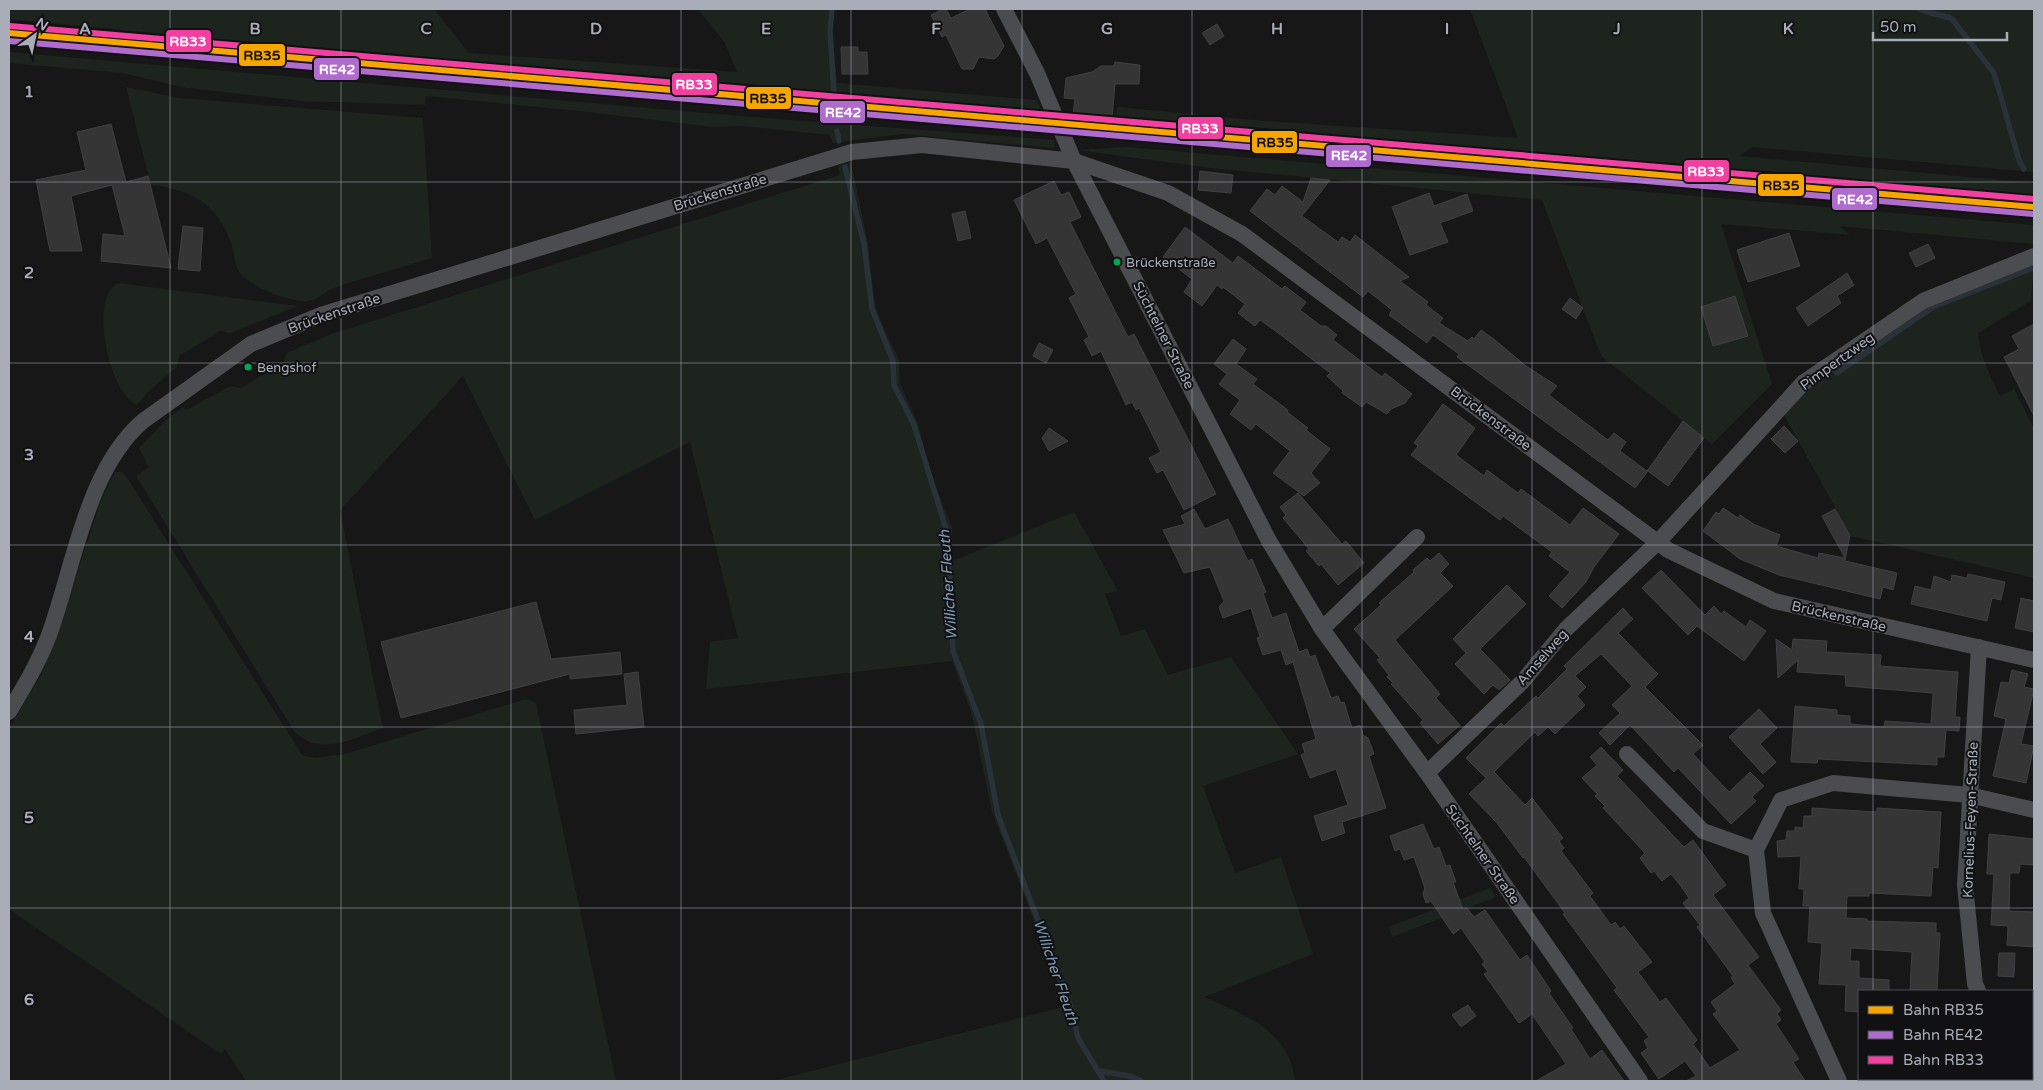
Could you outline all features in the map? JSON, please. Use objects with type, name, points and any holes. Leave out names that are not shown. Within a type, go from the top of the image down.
[{"type":"street","name":"Süchtelner Straße","points":[[1004,9],[1037,73],[1074,161],[1269,541],[1322,629],[1427,773],[1640,1081]]},
{"type":"street","name":"Brückenstraße","points":[[9,712],[43,649],[94,496],[112,459],[134,429],[143,421],[251,344],[321,315],[852,152],[922,145],[1074,161],[1168,193],[1242,234],[1668,550],[1774,601],[2034,660]]},
{"type":"street","name":"Pimpertzweg","points":[[1658,542],[1804,382],[1923,301],[2034,256]]},
{"type":"street","points":[[1322,629],[1417,537]]},
{"type":"street","name":"Amselweg","points":[[1427,773],[1523,682],[1566,629],[1658,542]]},
{"type":"street","name":"Kornelius-Feyen-Straße","points":[[1978,990],[1975,984],[1965,885],[1979,648]]},
{"type":"street","points":[[1627,754],[1703,831],[1756,850]]},
{"type":"street","points":[[1839,1081],[1763,913],[1756,850],[1781,800],[1833,783],[1970,794],[2034,810]]},
{"type":"shaded area","points":[[9,9],[434,9],[469,53],[737,72],[725,43],[698,9],[834,9],[832,28],[837,83],[1037,100],[1044,116],[519,69],[9,19]]},
{"type":"shaded area","points":[[1470,9],[2034,9],[2034,172],[1753,147],[1739,156],[2034,183],[2034,199],[1116,117],[1117,107],[1265,121],[1518,138]]},
{"type":"shaded area","points":[[9,52],[740,116],[1054,140],[1054,148],[902,134],[833,143],[830,135],[741,126],[712,127],[579,111],[426,96],[425,105],[303,101],[187,88],[122,73],[9,63]]},
{"type":"shaded area","points":[[126,87],[179,98],[423,118],[432,258],[334,288],[310,301],[289,299],[258,287],[242,275],[237,268],[232,246],[225,229],[210,209],[201,201],[178,190],[151,185]]},
{"type":"shaded area","points":[[1127,147],[2034,225],[2034,244],[1839,226],[1850,235],[1721,224],[1772,384],[1712,444],[1601,356],[1542,200],[1211,168],[1077,150]]},
{"type":"shaded area","points":[[851,162],[868,244],[874,299],[879,317],[899,360],[900,384],[918,423],[932,478],[952,527],[952,561],[1074,512],[1118,591],[1105,594],[1121,636],[1145,629],[1168,675],[1231,657],[1298,754],[1203,786],[1235,873],[1281,857],[1313,954],[1205,997],[1250,1018],[1275,1037],[1284,1049],[1291,1064],[1295,1081],[772,1081],[1067,1006],[992,812],[972,715],[952,661],[706,689],[710,642],[738,638],[690,442],[535,520],[463,376],[340,510],[383,728],[349,740],[326,745],[304,739],[294,731],[136,476],[149,467],[139,448],[165,421],[183,407],[186,410],[231,386],[241,388],[283,363],[287,353],[331,334],[840,175],[838,166]]},
{"type":"shaded area","points":[[2034,262],[2031,301],[1978,333],[1983,358],[2000,396],[2014,389],[2034,428],[2034,578],[1851,536],[1784,415],[1810,386],[1930,304]]},
{"type":"shaded area","points":[[118,283],[298,306],[230,333],[220,331],[179,356],[177,367],[148,392],[137,405],[127,397],[118,383],[106,345],[103,325],[104,306],[109,292]]},
{"type":"shaded area","points":[[115,472],[122,472],[128,479],[302,755],[315,758],[345,754],[526,699],[536,703],[616,1081],[246,1081],[225,1049],[221,1054],[9,909],[9,729],[41,675],[55,642],[100,502]]},
{"type":"shaded area","points":[[1490,888],[1496,897],[1392,937],[1388,927]]},
{"type":"building","points":[[946,9],[951,18],[970,9],[985,9],[1004,46],[998,56],[994,59],[979,57],[973,69],[962,69],[946,35],[942,37],[931,15]]},
{"type":"building","points":[[1217,24],[1224,36],[1210,45],[1202,33]]},
{"type":"building","points":[[841,47],[858,47],[858,52],[867,52],[868,74],[842,74]]},
{"type":"building","points":[[1115,62],[1140,65],[1139,84],[1115,84],[1112,118],[1073,114],[1075,99],[1064,98],[1066,78],[1092,72],[1101,66],[1114,66]]},
{"type":"building","points":[[111,124],[126,182],[148,176],[171,268],[101,261],[103,234],[125,236],[112,185],[71,196],[82,251],[50,251],[36,180],[86,170],[77,132]]},
{"type":"building","points":[[1200,171],[1233,175],[1231,193],[1198,190]]},
{"type":"building","points":[[1311,178],[1330,180],[1302,216],[1338,242],[1342,237],[1350,242],[1355,235],[1409,277],[1400,281],[1428,302],[1426,305],[1443,318],[1439,323],[1468,341],[1472,337],[1474,339],[1481,330],[1526,366],[1557,386],[1549,395],[1608,440],[1614,433],[1626,442],[1620,451],[1647,471],[1683,421],[1704,438],[1668,486],[1648,471],[1635,488],[1457,357],[1459,354],[1433,335],[1427,343],[1389,315],[1392,310],[1368,291],[1363,297],[1250,211],[1267,189],[1275,195],[1282,186],[1303,202]]},
{"type":"building","points":[[1054,181],[1061,195],[1069,192],[1081,217],[1070,222],[1128,337],[1134,334],[1216,494],[1184,510],[1163,470],[1157,473],[1149,458],[1161,452],[1139,408],[1136,410],[1132,402],[1126,405],[1101,351],[1092,356],[1084,340],[1089,337],[1069,298],[1076,294],[1047,238],[1036,244],[1014,200]]},
{"type":"building","points":[[1429,193],[1434,206],[1467,194],[1473,211],[1440,223],[1448,242],[1410,255],[1392,207]]},
{"type":"building","points":[[965,211],[971,238],[958,241],[952,214]]},
{"type":"building","points":[[183,226],[203,228],[200,271],[178,269]]},
{"type":"building","points":[[1185,227],[1233,263],[1238,256],[1282,289],[1285,286],[1306,302],[1300,310],[1321,326],[1326,326],[1337,335],[1333,340],[1382,377],[1385,373],[1412,394],[1405,403],[1391,409],[1387,414],[1366,402],[1362,407],[1342,393],[1343,391],[1327,376],[1330,373],[1277,332],[1260,320],[1255,326],[1238,313],[1245,304],[1223,287],[1222,289],[1217,285],[1202,306],[1184,292],[1192,279],[1163,257]]},
{"type":"building","points":[[1789,233],[1800,266],[1748,282],[1737,250]]},
{"type":"building","points":[[1928,244],[1935,258],[1916,267],[1909,253]]},
{"type":"building","points":[[1847,273],[1854,285],[1837,296],[1841,303],[1808,326],[1796,308]]},
{"type":"building","points":[[1735,296],[1748,336],[1713,346],[1701,307]]},
{"type":"building","points":[[1570,298],[1583,308],[1576,319],[1562,309]]},
{"type":"building","points":[[2034,324],[2034,416],[2004,357],[2019,349],[2012,336]]},
{"type":"building","points":[[1233,339],[1246,349],[1236,364],[1257,379],[1253,384],[1288,410],[1287,412],[1308,428],[1306,430],[1330,449],[1311,473],[1320,483],[1304,496],[1273,473],[1290,451],[1256,424],[1251,430],[1230,414],[1240,400],[1219,384],[1227,374],[1214,364]]},
{"type":"building","points":[[1039,343],[1053,350],[1046,363],[1033,356]]},
{"type":"building","points":[[1443,404],[1475,428],[1456,455],[1484,476],[1487,470],[1518,493],[1521,489],[1570,525],[1583,508],[1619,534],[1594,567],[1586,582],[1562,608],[1549,596],[1570,572],[1549,556],[1552,552],[1503,516],[1500,520],[1411,455],[1418,446],[1414,443]]},
{"type":"building","points":[[1784,426],[1798,441],[1785,453],[1771,439]]},
{"type":"building","points":[[1049,428],[1068,441],[1049,451],[1042,438]]},
{"type":"building","points":[[1298,493],[1342,544],[1346,541],[1364,563],[1338,585],[1321,564],[1319,566],[1306,551],[1309,549],[1283,518],[1286,515],[1280,507]]},
{"type":"building","points":[[1723,508],[1738,518],[1740,515],[1755,525],[1780,535],[1776,546],[1818,558],[1819,553],[1845,558],[1822,516],[1835,509],[1850,535],[1845,561],[1897,573],[1893,590],[1883,587],[1880,599],[1779,575],[1740,559],[1703,531],[1716,512],[1719,514]]},
{"type":"building","points":[[1194,509],[1205,529],[1228,519],[1248,561],[1252,559],[1266,592],[1263,593],[1272,618],[1286,613],[1299,652],[1307,649],[1310,657],[1315,655],[1331,698],[1338,696],[1341,703],[1344,702],[1352,728],[1360,725],[1363,735],[1368,738],[1374,754],[1369,756],[1386,808],[1342,822],[1345,833],[1322,841],[1314,816],[1348,805],[1336,769],[1310,778],[1301,755],[1305,753],[1302,744],[1316,739],[1293,662],[1286,665],[1281,650],[1263,655],[1257,638],[1260,637],[1251,608],[1223,618],[1219,607],[1224,601],[1210,567],[1184,573],[1163,530],[1185,524],[1181,516]]},
{"type":"building","points":[[1439,553],[1449,564],[1440,573],[1453,586],[1395,640],[1440,694],[1436,698],[1460,725],[1438,744],[1420,723],[1423,720],[1391,684],[1393,683],[1387,677],[1389,675],[1377,660],[1380,658],[1354,629],[1381,605],[1379,603],[1414,572],[1413,570],[1427,558],[1430,561]]},
{"type":"building","points":[[1661,570],[1705,615],[1714,606],[1721,614],[1724,611],[1746,627],[1750,620],[1766,631],[1744,661],[1697,626],[1688,635],[1642,588]]},
{"type":"building","points":[[1968,574],[2005,582],[2001,600],[1992,598],[1987,621],[1911,604],[1915,586],[1931,590],[1934,576],[1951,582],[1952,575],[1967,578]]},
{"type":"building","points":[[1507,585],[1526,604],[1480,649],[1510,680],[1499,690],[1493,685],[1484,694],[1455,664],[1466,653],[1453,639]]},
{"type":"building","points":[[2021,598],[2034,601],[2034,632],[2015,628]]},
{"type":"building","points":[[536,602],[551,659],[620,652],[622,674],[570,679],[570,674],[401,718],[381,642]]},
{"type":"building","points":[[1623,608],[1633,619],[1618,633],[1658,674],[1645,687],[1703,745],[1693,754],[1729,792],[1750,772],[1764,786],[1752,797],[1756,801],[1731,824],[1678,768],[1674,772],[1630,725],[1610,745],[1599,733],[1620,713],[1612,705],[1632,686],[1601,654],[1575,676],[1586,687],[1577,696],[1585,705],[1555,734],[1548,727],[1538,736],[1535,732],[1494,772],[1525,805],[1532,798],[1563,838],[1559,841],[1564,848],[1561,851],[1593,893],[1590,896],[1611,925],[1615,922],[1620,929],[1624,926],[1652,962],[1638,972],[1660,1002],[1666,998],[1697,1040],[1693,1044],[1710,1068],[1740,1050],[1713,1014],[1717,1011],[1711,1002],[1735,984],[1731,977],[1733,976],[1697,927],[1700,925],[1683,903],[1689,898],[1680,885],[1671,874],[1662,881],[1654,871],[1651,873],[1640,858],[1645,853],[1603,808],[1605,806],[1595,796],[1597,794],[1582,778],[1597,765],[1590,757],[1601,747],[1623,770],[1617,776],[1684,847],[1693,840],[1726,885],[1713,895],[1759,957],[1748,965],[1781,1010],[1777,1014],[1781,1020],[1776,1024],[1799,1059],[1793,1062],[1805,1081],[1686,1081],[1696,1076],[1685,1061],[1659,1079],[1641,1053],[1648,1048],[1644,1041],[1649,1037],[1614,990],[1617,988],[1524,857],[1497,823],[1469,794],[1486,778],[1466,758],[1501,723],[1504,726],[1536,696],[1538,698],[1567,669],[1564,666]]},
{"type":"building","points":[[1776,639],[1792,650],[1793,639],[1827,641],[1826,652],[1881,655],[1880,666],[1958,672],[1955,717],[1960,717],[1959,731],[1946,730],[1944,757],[1937,757],[1937,765],[1818,759],[1817,763],[1791,762],[1795,706],[1837,710],[1837,715],[1850,716],[1850,724],[1884,727],[1885,721],[1931,724],[1933,693],[1846,686],[1845,675],[1797,672],[1798,660],[1778,678]]},
{"type":"building","points":[[2012,670],[2028,674],[2024,687],[2034,689],[2021,744],[2034,746],[2026,783],[1993,776],[2006,719],[1994,716],[2001,682],[2009,683]]},
{"type":"building","points":[[638,672],[644,727],[576,734],[574,710],[627,705],[624,674]]},
{"type":"building","points":[[1759,709],[1777,728],[1760,744],[1776,762],[1763,774],[1729,737]]},
{"type":"building","points":[[1812,808],[1877,812],[1877,808],[1941,812],[1938,868],[1933,867],[1931,896],[1869,893],[1869,896],[1847,896],[1846,918],[1867,919],[1867,921],[1936,923],[1936,933],[1940,933],[1937,990],[1910,990],[1912,952],[1851,948],[1850,961],[1859,961],[1859,978],[1889,980],[1889,990],[1858,990],[1858,1012],[1845,1011],[1846,985],[1819,984],[1822,943],[1808,942],[1810,906],[1803,906],[1804,889],[1799,889],[1801,856],[1778,857],[1777,841],[1786,840],[1787,831],[1795,831],[1795,827],[1803,828],[1804,816],[1812,816]]},
{"type":"building","points":[[1423,824],[1434,849],[1439,847],[1446,866],[1450,865],[1456,882],[1453,882],[1463,910],[1467,908],[1474,917],[1485,910],[1520,960],[1527,955],[1551,991],[1549,993],[1573,1028],[1571,1029],[1590,1059],[1602,1050],[1624,1081],[1536,1081],[1566,1064],[1532,1014],[1519,1023],[1484,974],[1488,972],[1482,964],[1485,962],[1461,928],[1453,934],[1431,901],[1426,903],[1423,894],[1425,888],[1414,857],[1404,860],[1400,849],[1395,851],[1390,836]]},
{"type":"building","points":[[1989,834],[2034,839],[2034,865],[2020,864],[2019,873],[2010,873],[2009,911],[2034,912],[2034,947],[2007,945],[2008,926],[1991,925],[1994,874],[1987,874]]},
{"type":"building","points":[[1999,953],[2015,953],[2014,977],[1998,976]]},
{"type":"building","points":[[1468,1005],[1476,1016],[1461,1027],[1452,1015]]},
{"type":"waterway","name":"Willicher Fleuth","points":[[832,9],[830,31],[834,92]]},
{"type":"waterway","points":[[1919,9],[1952,19],[1994,73],[2019,160],[2024,169]]},
{"type":"waterway","name":"Willicher Fleuth","points":[[837,131],[839,141]]},
{"type":"waterway","name":"Willicher Fleuth","points":[[845,167],[864,244],[872,309],[893,361],[894,385],[914,425],[947,532],[953,651],[981,724],[998,815],[1071,1007],[1078,1038],[1104,1081]]},
{"type":"waterway","points":[[1837,373],[1933,307],[2033,268]]},
{"type":"waterway","points":[[1098,1071],[1130,1076],[1141,1081]]},
{"type":"rail line","name":"RB33","points":[[10,26],[2034,199]]},
{"type":"rail line","name":"RB35","points":[[9,33],[2034,207]]},
{"type":"rail line","name":"RE42","points":[[9,41],[2033,214]]},
{"type":"place","name":"Brückenstraße","points":[[1117,262]]},
{"type":"place","name":"Bengshof","points":[[248,367]]}]
